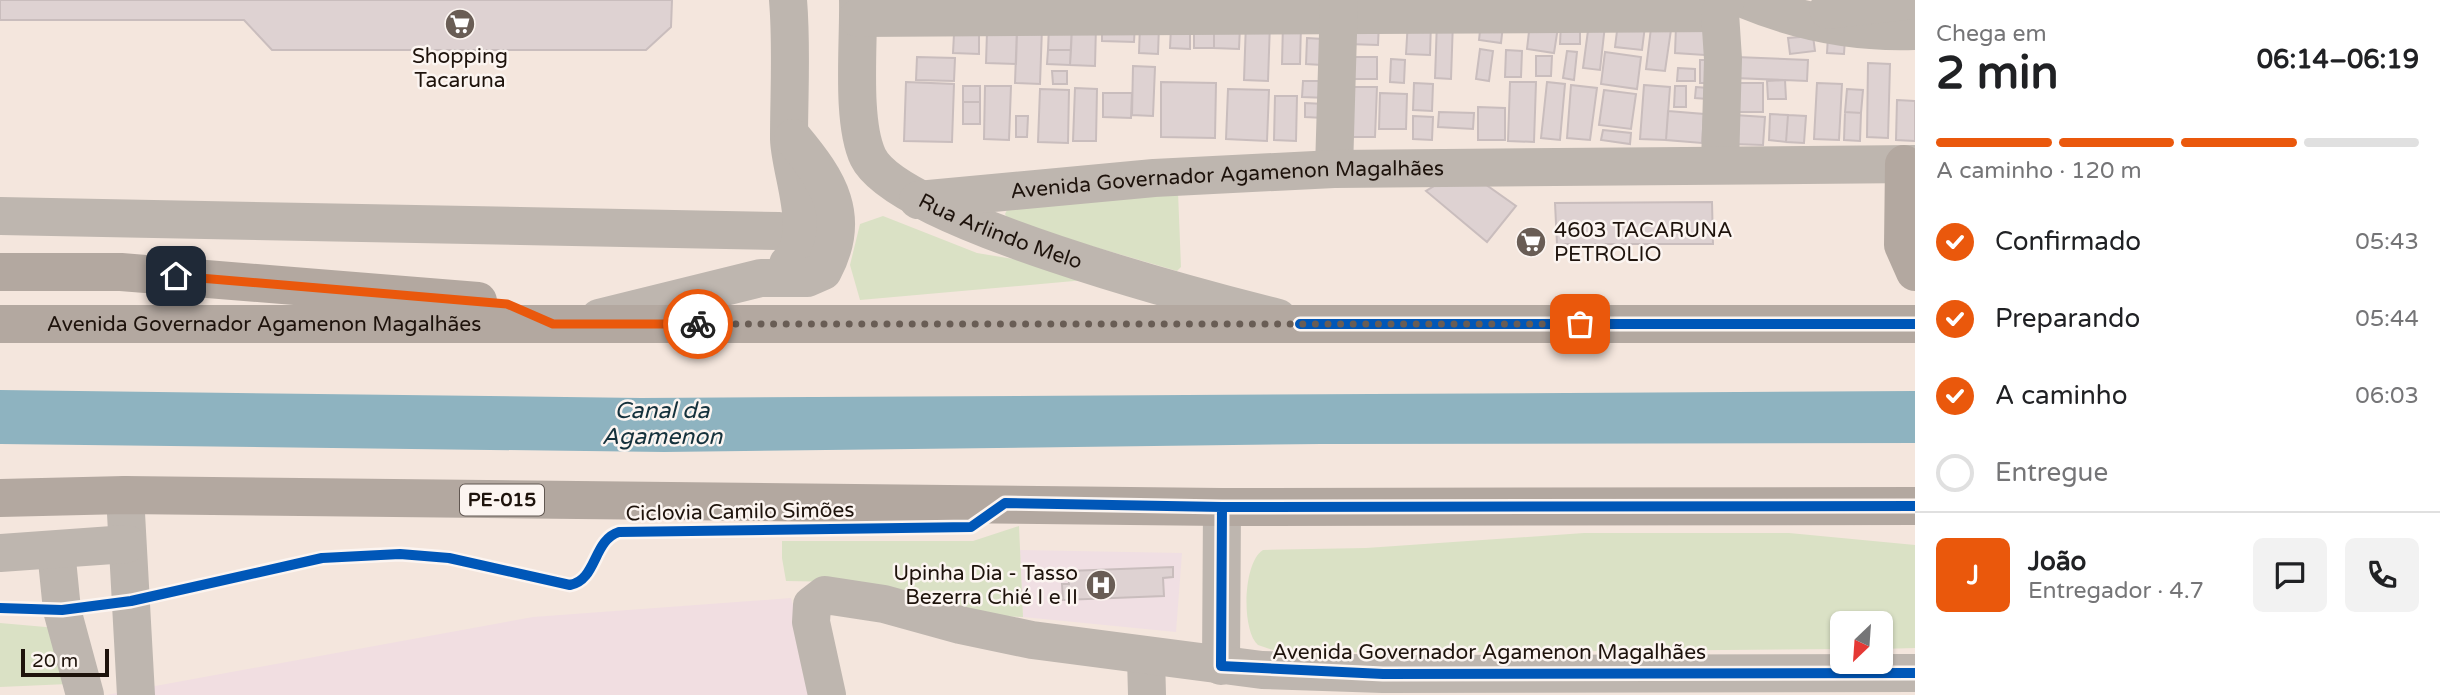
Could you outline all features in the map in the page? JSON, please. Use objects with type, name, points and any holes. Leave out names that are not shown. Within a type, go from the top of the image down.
[{"type":"highway","points":[[1909,164],[1903,245],[1915,272]]},
{"type":"highway","points":[[0,272],[121,272],[507,304],[564,324]]},
{"type":"highway","name":"Avenida Governador Agamenon Magalhães","points":[[6,324],[1915,324]]},
{"type":"highway","name":"PE-015","points":[[0,498],[125,495],[1222,507],[1915,506]]},
{"type":"street","points":[[777,276],[779,231],[791,137],[792,74],[788,0]]},
{"type":"street","points":[[1720,164],[1723,59],[1743,6]]},
{"type":"street","points":[[858,9],[1743,6],[1855,29],[1902,17]]},
{"type":"street","points":[[1334,169],[1338,8]]},
{"type":"street","name":"Rua Arlindo Melo","points":[[858,9],[860,137],[870,161],[891,184],[918,200],[1002,234],[1164,288],[1300,324]]},
{"type":"street","points":[[564,324],[777,276],[815,277],[823,271],[837,237],[838,218],[834,201],[821,177],[791,137]]},
{"type":"street","name":"Avenida Governador Agamenon Magalhães","points":[[918,200],[1154,178],[1334,169],[1909,164]]},
{"type":"street","points":[[0,216],[779,231]]},
{"type":"street","points":[[125,495],[136,695]]},
{"type":"street","points":[[1221,666],[1222,507]]},
{"type":"street","points":[[0,553],[127,544]]},
{"type":"street","points":[[56,550],[62,610],[85,695]]},
{"type":"street","name":"Avenida Governador Agamenon Magalhães","points":[[827,695],[811,622],[812,605],[816,599],[825,595],[853,598],[960,625],[1146,657],[1221,666],[1262,682],[1568,683],[1915,673]]},
{"type":"street","points":[[1146,657],[1147,695]]},
{"type":"shaded area","name":"Upinha Dia - Tasso Bezerra Chié I e II","points":[[1020,550],[1182,553],[1176,632],[1023,617]]},
{"type":"shaded area","points":[[791,598],[818,695],[106,695],[533,617]]},
{"type":"green space","points":[[1178,192],[1181,267],[1177,271],[1009,222],[1005,214],[1008,208]]},
{"type":"green space","points":[[883,216],[977,253],[1043,264],[1085,280],[860,300],[850,265],[860,224]]},
{"type":"green space","points":[[1019,526],[1023,617],[947,615],[842,582],[786,581],[782,541],[973,541]]},
{"type":"green space","points":[[1584,533],[1789,533],[1915,545],[1915,648],[1894,649],[1894,611],[1830,611],[1830,649],[1385,653],[1273,650],[1258,645],[1249,626],[1247,596],[1251,568],[1263,550],[1366,548]]},
{"type":"green space","points":[[0,623],[57,628],[68,684],[0,687]]},
{"type":"water","name":"Canal da Agamenon","points":[[0,390],[641,398],[1915,391],[1915,443],[1321,444],[664,452],[0,444]]},
{"type":"building","name":"Shopping Tacaruna","points":[[0,0],[672,0],[671,27],[646,50],[272,50],[244,20],[0,20]]},
{"type":"building","points":[[1652,20],[1672,23],[1665,71],[1646,69]]},
{"type":"building","points":[[1348,21],[1379,22],[1378,45],[1347,44]]},
{"type":"building","points":[[1408,21],[1431,22],[1430,55],[1406,54]]},
{"type":"building","points":[[1437,21],[1453,21],[1451,79],[1435,78]]},
{"type":"building","points":[[1246,22],[1270,23],[1268,81],[1244,80]]},
{"type":"building","points":[[1481,22],[1503,25],[1501,43],[1479,40]]},
{"type":"building","points":[[1102,23],[1135,24],[1134,42],[1102,41]]},
{"type":"building","points":[[1530,23],[1558,27],[1554,53],[1527,49]]},
{"type":"building","points":[[1561,23],[1580,23],[1580,44],[1560,44]]},
{"type":"building","points":[[1589,23],[1605,25],[1600,70],[1583,68]]},
{"type":"building","points":[[1618,23],[1645,26],[1642,50],[1615,47]]},
{"type":"building","points":[[1072,24],[1096,25],[1095,66],[1070,65]]},
{"type":"building","points":[[1283,24],[1301,24],[1300,64],[1282,64]]},
{"type":"building","points":[[1140,25],[1159,26],[1158,54],[1139,53]]},
{"type":"building","points":[[1194,25],[1214,26],[1214,48],[1194,48]]},
{"type":"building","points":[[1049,26],[1072,27],[1071,50],[1048,50]]},
{"type":"building","points":[[1214,26],[1240,27],[1239,49],[1214,48]]},
{"type":"building","points":[[1676,26],[1716,27],[1720,56],[1675,53]]},
{"type":"building","points":[[1017,27],[1042,28],[1040,84],[1015,83]]},
{"type":"building","points":[[1171,27],[1190,28],[1190,49],[1170,48]]},
{"type":"building","points":[[987,32],[1017,33],[1016,64],[986,63]]},
{"type":"building","points":[[954,34],[979,35],[979,54],[953,53]]},
{"type":"building","points":[[1813,36],[1815,51],[1790,54],[1788,38]]},
{"type":"building","points":[[1828,36],[1845,38],[1844,54],[1827,53]]},
{"type":"building","points":[[1307,38],[1323,39],[1322,65],[1306,64]]},
{"type":"building","points":[[1480,49],[1493,51],[1489,81],[1476,79]]},
{"type":"building","points":[[1048,50],[1071,50],[1070,65],[1047,64]]},
{"type":"building","points":[[1506,50],[1522,51],[1521,77],[1505,77]]},
{"type":"building","points":[[1567,51],[1577,52],[1574,80],[1563,78]]},
{"type":"building","points":[[1605,52],[1641,57],[1637,89],[1601,84]]},
{"type":"building","points":[[1536,56],[1552,56],[1551,76],[1536,76]]},
{"type":"building","points":[[917,57],[955,58],[954,81],[916,80]]},
{"type":"building","points":[[1345,57],[1377,57],[1377,79],[1345,79]]},
{"type":"building","points":[[1736,57],[1808,60],[1807,81],[1735,78]]},
{"type":"building","points":[[1391,59],[1405,60],[1404,83],[1390,82]]},
{"type":"building","points":[[1700,60],[1719,60],[1718,83],[1700,83]]},
{"type":"building","points":[[1868,63],[1890,64],[1888,138],[1867,137]]},
{"type":"building","points":[[1133,66],[1155,67],[1153,116],[1132,115]]},
{"type":"building","points":[[1678,68],[1695,69],[1695,81],[1677,81]]},
{"type":"building","points":[[1052,71],[1067,71],[1067,84],[1053,84]]},
{"type":"building","points":[[1785,80],[1786,99],[1768,99],[1767,81]]},
{"type":"building","points":[[1303,81],[1328,81],[1328,98],[1302,97]]},
{"type":"building","points":[[906,82],[954,84],[952,142],[904,141]]},
{"type":"building","points":[[1161,82],[1216,83],[1215,138],[1161,137]]},
{"type":"building","points":[[1510,82],[1536,82],[1534,142],[1508,141]]},
{"type":"building","points":[[1547,82],[1565,84],[1560,140],[1541,138]]},
{"type":"building","points":[[1414,83],[1433,84],[1432,111],[1413,110]]},
{"type":"building","points":[[1734,83],[1763,83],[1763,112],[1734,112]]},
{"type":"building","points":[[1817,83],[1842,84],[1839,140],[1814,139]]},
{"type":"building","points":[[1571,85],[1597,88],[1590,140],[1567,138]]},
{"type":"building","points":[[1644,85],[1670,87],[1666,140],[1640,139]]},
{"type":"building","points":[[963,86],[980,86],[980,102],[963,102]]},
{"type":"building","points":[[985,86],[1011,86],[1009,140],[984,139]]},
{"type":"building","points":[[1675,86],[1686,86],[1686,107],[1674,107]]},
{"type":"building","points":[[1348,87],[1377,87],[1375,137],[1346,137]]},
{"type":"building","points":[[1696,87],[1708,88],[1707,99],[1695,98]]},
{"type":"building","points":[[1075,88],[1097,89],[1096,141],[1073,141]]},
{"type":"building","points":[[1040,89],[1069,90],[1068,143],[1038,142]]},
{"type":"building","points":[[1228,89],[1269,90],[1267,141],[1226,139]]},
{"type":"building","points":[[1847,89],[1863,90],[1861,113],[1845,112]]},
{"type":"building","points":[[1604,90],[1636,94],[1631,129],[1599,125]]},
{"type":"building","points":[[1103,93],[1132,93],[1131,118],[1103,117]]},
{"type":"building","points":[[1380,93],[1407,94],[1406,129],[1379,129]]},
{"type":"building","points":[[1275,96],[1297,96],[1296,141],[1274,140]]},
{"type":"building","points":[[1897,100],[1915,101],[1915,141],[1896,140]]},
{"type":"building","points":[[963,102],[980,102],[980,124],[963,124]]},
{"type":"building","points":[[1305,103],[1324,104],[1324,118],[1305,117]]},
{"type":"building","points":[[1478,107],[1505,108],[1505,140],[1478,140]]},
{"type":"building","points":[[1668,111],[1704,114],[1702,143],[1666,140]]},
{"type":"building","points":[[1439,112],[1474,113],[1473,129],[1438,127]]},
{"type":"building","points":[[1845,112],[1861,113],[1860,141],[1844,140]]},
{"type":"building","points":[[1770,114],[1788,115],[1786,142],[1769,140]]},
{"type":"building","points":[[1734,115],[1765,117],[1763,145],[1733,144]]},
{"type":"building","points":[[1788,115],[1806,116],[1804,143],[1786,142]]},
{"type":"building","points":[[1016,116],[1028,116],[1027,137],[1016,137]]},
{"type":"building","points":[[1413,116],[1433,117],[1432,140],[1413,139]]},
{"type":"building","points":[[1603,130],[1631,133],[1630,144],[1601,140]]},
{"type":"building","points":[[1454,174],[1475,177],[1516,206],[1487,242],[1426,191]]},
{"type":"building","points":[[1712,202],[1713,244],[1557,244],[1555,203]]},
{"type":"building","points":[[1173,567],[1173,577],[1163,578],[1164,596],[1063,600],[1062,584],[1069,584],[1068,571]]},
{"type":"cycle path","points":[[1300,324],[1915,324]]},
{"type":"cycle path","name":"Ciclovia Camilo Simões","points":[[0,608],[62,610],[131,601],[322,558],[400,554],[449,558],[570,585],[585,576],[604,543],[619,532],[971,527],[1005,503],[1222,507],[1915,506]]},
{"type":"cycle path","points":[[1222,507],[1221,666],[1383,674],[1915,673]]},
{"type":"way so far","points":[[698,324],[1580,324]]},
{"type":"place","name":"Shopping Tacaruna","points":[[460,24]]},
{"type":"place","name":"4603 TACARUNA PETROLIO","points":[[1531,242]]},
{"type":"place","name":"Upinha Dia - Tasso Bezerra Chié I e II","points":[[1101,585]]},
{"type":"route","points":[[176,276],[507,304],[553,324],[698,324]]}]
